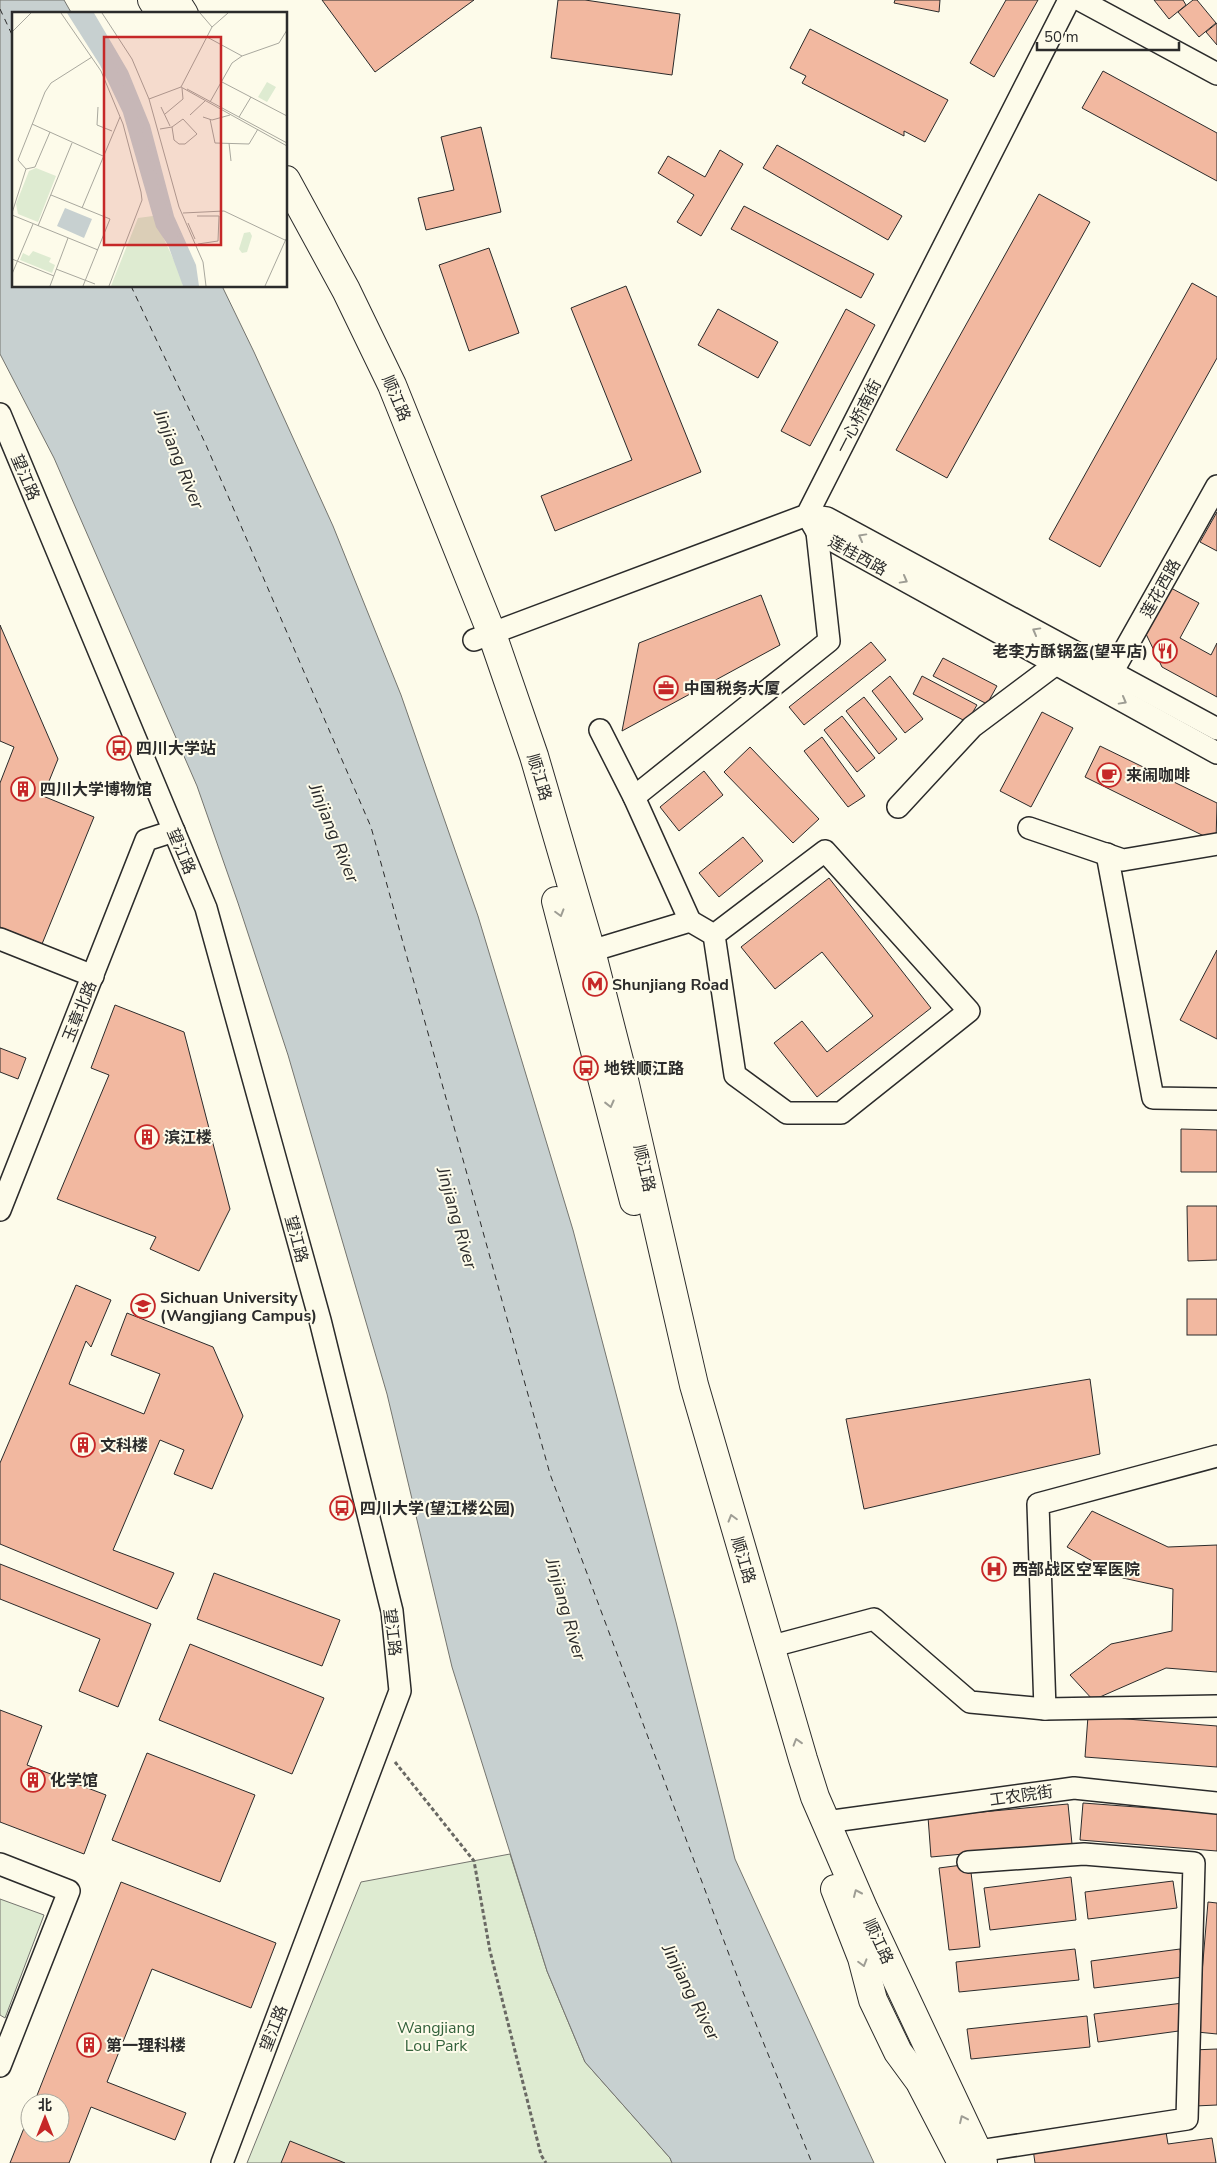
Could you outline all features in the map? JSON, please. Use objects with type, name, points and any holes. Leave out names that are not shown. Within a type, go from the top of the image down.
[{"type":"main road","points":[[152,0],[160,12]]},
{"type":"main road","points":[[175,0],[183,12]]},
{"type":"main road","name":"顺江路","points":[[288,184],[346,290],[392,385],[483,637],[518,768],[565,930],[635,1206],[676,1390],[797,1804],[847,1917],[862,1958],[873,2000],[898,2052],[975,2159]]},
{"type":"main road","name":"顺江路","points":[[288,222],[330,298],[375,393],[534,756],[591,952],[650,1186],[694,1385],[769,1647],[809,1778],[864,1910],[975,2159]]},
{"type":"street","name":"一心桥南街","points":[[812,524],[1070,0]]},
{"type":"street","points":[[1080,0],[1217,74]]},
{"type":"street","name":"望江路","points":[[0,414],[206,908],[320,1320],[392,1611],[400,1691],[222,2163]]},
{"type":"street","name":"莲花西路","points":[[1107,681],[1217,486]]},
{"type":"street","name":"莲桂西路","points":[[812,524],[827,518],[1107,681],[1217,753]]},
{"type":"street","points":[[483,637],[812,524],[829,641],[634,797]]},
{"type":"street","name":"莲桂西路","points":[[812,524],[1056,664],[1107,681],[1217,729]]},
{"type":"street","points":[[898,806],[972,727],[1056,664]]},
{"type":"street","points":[[600,730],[634,797],[690,921],[714,935]]},
{"type":"street","points":[[1029,828],[1123,860],[1217,844]]},
{"type":"street","name":"玉章北路","points":[[0,1210],[146,840],[174,831]]},
{"type":"street","points":[[825,851],[969,1011],[840,1113],[787,1113],[735,1074],[714,935],[825,851]]},
{"type":"street","points":[[1107,854],[1153,1098],[1217,1099]]},
{"type":"street","points":[[591,952],[690,921]]},
{"type":"street","points":[[0,939],[93,976]]},
{"type":"street","points":[[1045,1709],[1038,1504],[1217,1456]]},
{"type":"street","points":[[769,1647],[874,1619],[970,1702],[1045,1709],[1217,1706]]},
{"type":"street","name":"工农院街","points":[[826,1822],[1074,1788],[1217,1803]]},
{"type":"street","points":[[968,1862],[1084,1854],[1194,1863],[1187,2119],[975,2159]]},
{"type":"street","points":[[0,1864],[69,1891],[0,2066]]},
{"type":"path","points":[[380,1744],[474,1861],[490,1951],[541,2154],[546,2163]]},
{"type":"green space","name":"Wangjiang Lou Park","points":[[510,1854],[547,1971],[585,2062],[670,2158],[672,2163],[247,2163],[361,1882]]},
{"type":"green space","points":[[0,1899],[44,1915],[5,2018],[0,2015]]},
{"type":"water","name":"Jinjiang River","points":[[0,0],[64,0],[71,12],[12,12],[12,288],[223,288],[254,352],[333,526],[401,695],[478,916],[573,1230],[676,1622],[735,1859],[874,2163],[672,2163],[670,2158],[585,2062],[547,1971],[452,1667],[387,1394],[288,1055],[238,903],[197,786],[54,458],[0,354]]},
{"type":"building","points":[[322,0],[474,0],[375,72]]},
{"type":"building","points":[[558,0],[585,0],[680,14],[672,75],[551,58]]},
{"type":"building","points":[[895,0],[940,0],[939,12],[894,3]]},
{"type":"building","points":[[1006,0],[1038,0],[994,77],[970,63]]},
{"type":"building","points":[[1154,0],[1183,0],[1186,5],[1169,19]]},
{"type":"building","points":[[1193,0],[1197,0],[1216,23],[1199,37],[1178,12]]},
{"type":"building","points":[[1217,23],[1217,45],[1206,32]]},
{"type":"building","points":[[810,29],[948,100],[925,142],[904,131],[904,136],[802,83],[806,76],[790,68]]},
{"type":"building","points":[[1103,71],[1217,133],[1217,181],[1082,108]]},
{"type":"building","points":[[481,127],[501,212],[426,230],[418,198],[454,190],[441,137]]},
{"type":"building","points":[[777,145],[902,216],[888,240],[763,168]]},
{"type":"building","points":[[720,150],[743,164],[701,236],[677,222],[694,195],[658,173],[668,156],[705,177]]},
{"type":"building","points":[[1039,194],[1090,222],[947,478],[896,450]]},
{"type":"building","points":[[744,206],[874,274],[861,298],[731,229]]},
{"type":"building","points":[[489,248],[519,333],[469,351],[439,265]]},
{"type":"building","points":[[1192,283],[1217,297],[1217,358],[1100,567],[1049,539]]},
{"type":"building","points":[[626,286],[701,472],[555,531],[541,496],[632,460],[571,308]]},
{"type":"building","points":[[718,309],[778,342],[758,378],[698,345]]},
{"type":"building","points":[[846,309],[875,325],[810,446],[781,431]]},
{"type":"building","points":[[1217,512],[1217,551],[1200,542]]},
{"type":"building","points":[[1171,588],[1199,603],[1180,638],[1211,655],[1217,643],[1217,697],[1162,667],[1146,634]]},
{"type":"building","name":"中国税务大厦","points":[[761,595],[780,645],[622,731],[639,643]]},
{"type":"building","name":"四川大学博物馆","points":[[0,625],[58,759],[43,796],[94,817],[42,944],[0,927],[0,783],[14,747],[0,741]]},
{"type":"building","points":[[871,642],[886,660],[804,725],[789,707]]},
{"type":"building","points":[[943,658],[997,686],[987,704],[933,676]]},
{"type":"building","points":[[890,676],[923,719],[905,733],[872,691]]},
{"type":"building","points":[[922,676],[977,705],[967,722],[913,694]]},
{"type":"building","points":[[864,697],[897,739],[879,754],[846,711]]},
{"type":"building","points":[[1042,712],[1073,728],[1031,807],[1000,791]]},
{"type":"building","points":[[842,716],[875,758],[857,772],[824,730]]},
{"type":"building","points":[[822,737],[865,796],[848,807],[804,751]]},
{"type":"building","points":[[1100,746],[1217,803],[1216,842],[1085,777]]},
{"type":"building","points":[[750,747],[819,819],[793,843],[724,772]]},
{"type":"building","points":[[704,771],[723,795],[679,831],[660,807]]},
{"type":"building","points":[[743,837],[763,861],[719,897],[699,873]]},
{"type":"building","points":[[829,878],[931,1008],[817,1097],[774,1043],[802,1021],[827,1052],[873,1016],[822,952],[775,989],[741,947]]},
{"type":"building","points":[[1217,950],[1217,1039],[1180,1020]]},
{"type":"building","name":"滨江楼","points":[[115,1005],[184,1032],[230,1209],[199,1271],[150,1249],[156,1237],[57,1199],[109,1075],[91,1068]]},
{"type":"building","points":[[0,1048],[26,1058],[18,1079],[0,1072]]},
{"type":"building","points":[[1181,1129],[1217,1130],[1217,1172],[1181,1172]]},
{"type":"building","points":[[1187,1206],[1217,1206],[1217,1260],[1188,1261]]},
{"type":"building","name":"文科楼","points":[[76,1285],[111,1300],[91,1347],[86,1341],[69,1384],[144,1414],[160,1374],[111,1355],[127,1313],[213,1347],[243,1416],[212,1489],[174,1474],[184,1450],[160,1440],[113,1550],[174,1573],[157,1609],[0,1544],[0,1463]]},
{"type":"building","points":[[1187,1299],[1217,1299],[1217,1335],[1187,1335]]},
{"type":"building","points":[[1090,1379],[1100,1454],[864,1509],[846,1419]]},
{"type":"building","points":[[1092,1511],[1168,1547],[1217,1545],[1217,1672],[1166,1668],[1093,1700],[1070,1675],[1111,1644],[1172,1631],[1173,1589],[1123,1578],[1067,1547]]},
{"type":"building","points":[[0,1564],[151,1624],[118,1707],[79,1691],[100,1639],[0,1599]]},
{"type":"building","points":[[214,1573],[340,1620],[322,1666],[197,1619]]},
{"type":"building","points":[[190,1644],[324,1698],[292,1774],[159,1720]]},
{"type":"building","name":"化学馆","points":[[0,1710],[42,1726],[27,1765],[106,1795],[84,1854],[0,1822]]},
{"type":"building","points":[[1088,1716],[1217,1726],[1217,1767],[1085,1757]]},
{"type":"building","points":[[147,1753],[255,1795],[220,1882],[112,1840]]},
{"type":"building","points":[[1083,1803],[1217,1813],[1217,1851],[1080,1840]]},
{"type":"building","points":[[1068,1804],[1072,1844],[931,1857],[928,1817]]},
{"type":"building","points":[[970,1864],[980,1947],[949,1950],[939,1868]]},
{"type":"building","points":[[1071,1877],[1076,1920],[990,1930],[984,1888]]},
{"type":"building","points":[[1173,1881],[1177,1908],[1088,1919],[1085,1892]]},
{"type":"building","name":"第一理科楼","points":[[121,1882],[276,1943],[251,2008],[152,1969],[107,2082],[186,2113],[175,2140],[91,2107],[69,2163],[10,2163],[20,2138],[20,2143],[70,2143],[70,2093],[38,2093]]},
{"type":"building","points":[[1208,1902],[1217,1903],[1217,2034],[1197,2032]]},
{"type":"building","points":[[1075,1949],[1079,1980],[959,1992],[956,1962]]},
{"type":"building","points":[[1180,1949],[1183,1977],[1094,1988],[1091,1961]]},
{"type":"building","points":[[1183,2003],[1186,2030],[1098,2042],[1094,2014]]},
{"type":"building","points":[[1087,2016],[1090,2047],[971,2059],[967,2029]]},
{"type":"building","points":[[1217,2049],[1217,2105],[1195,2106],[1192,2050]]},
{"type":"building","points":[[1166,2132],[1168,2144],[1212,2138],[1216,2163],[1035,2163],[1033,2149]]},
{"type":"building","points":[[290,2141],[345,2163],[281,2163]]},
{"type":"ferry route","points":[[0,9],[12,35]]},
{"type":"ferry route","points":[[132,288],[206,445],[371,827],[550,1474],[743,1992],[812,2163]]},
{"type":"place","name":"老李方酥锅盔(望平店)","points":[[1165,651]]},
{"type":"place","name":"中国税务大厦","points":[[666,688]]},
{"type":"place","name":"四川大学站","points":[[119,748]]},
{"type":"place","name":"来闹咖啡","points":[[1109,775]]},
{"type":"place","name":"四川大学博物馆","points":[[23,789]]},
{"type":"place","name":"Shunjiang Road","points":[[595,984]]},
{"type":"place","name":"地铁顺江路","points":[[586,1068]]},
{"type":"place","name":"滨江楼","points":[[147,1137]]},
{"type":"place","name":"Sichuan University (Wangjiang Campus)","points":[[143,1306]]},
{"type":"place","name":"文科楼","points":[[83,1445]]},
{"type":"place","name":"四川大学(望江楼公园)","points":[[342,1508]]},
{"type":"place","name":"西部战区空军医院","points":[[994,1569]]},
{"type":"place","name":"化学馆","points":[[33,1780]]},
{"type":"place","name":"第一理科楼","points":[[89,2045]]}]
